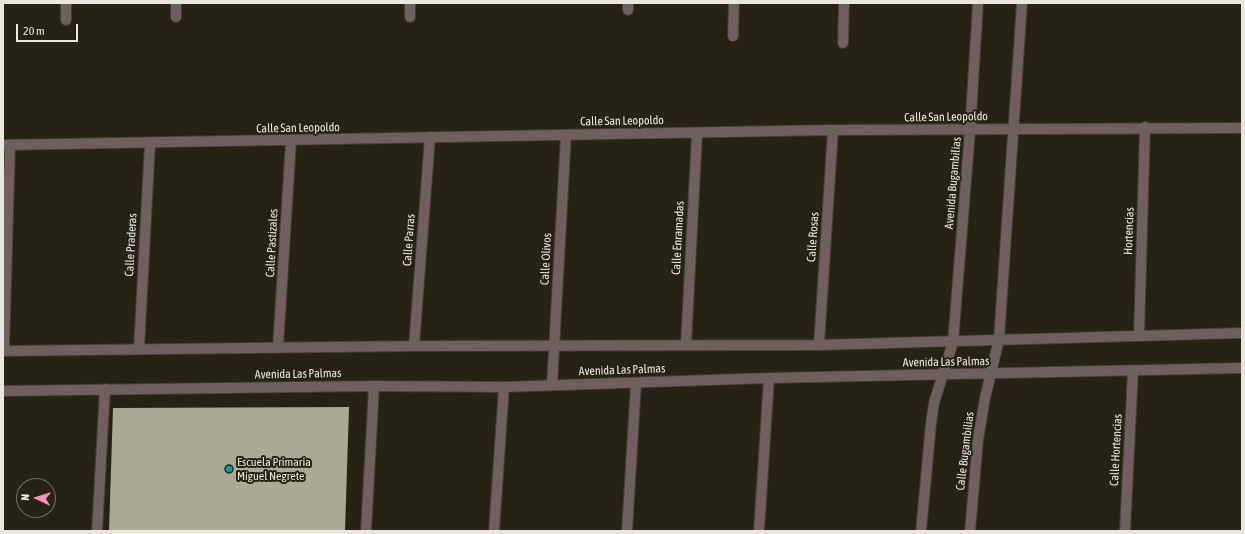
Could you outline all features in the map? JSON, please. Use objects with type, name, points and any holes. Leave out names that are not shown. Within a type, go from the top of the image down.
[{"type":"street","points":[[66,3],[66,20]]},
{"type":"street","points":[[176,3],[176,16]]},
{"type":"street","points":[[410,3],[410,17]]},
{"type":"street","points":[[733,36],[734,3]]},
{"type":"street","points":[[843,44],[844,3]]},
{"type":"street","name":"Avenida Bugambilias","points":[[942,376],[953,342],[970,131],[978,3]]},
{"type":"street","points":[[999,339],[1012,129],[1022,3]]},
{"type":"street","name":"Calle San Leopoldo","points":[[7,145],[291,141],[430,137],[697,134],[833,130],[970,131],[1145,127],[1242,128]]},
{"type":"street","name":"Hortencias","points":[[1139,336],[1145,127]]},
{"type":"street","name":"Calle Rosas","points":[[819,345],[833,130]]},
{"type":"street","name":"Calle Enramadas","points":[[686,345],[697,134]]},
{"type":"street","name":"Calle Olivos","points":[[552,385],[566,135]]},
{"type":"street","name":"Calle Parras","points":[[414,346],[430,137]]},
{"type":"street","name":"Calle Pastizales","points":[[278,347],[291,141]]},
{"type":"street","name":"Calle Praderas","points":[[139,349],[150,143]]},
{"type":"street","points":[[4,351],[7,145]]},
{"type":"street","name":"Avenida Las Palmas","points":[[4,351],[278,347],[819,345],[1242,333]]},
{"type":"street","name":"Calle Bugambilias","points":[[970,531],[978,440],[999,339]]},
{"type":"street","name":"Avenida Las Palmas","points":[[3,391],[374,386],[504,387],[769,378],[942,376],[1242,368]]},
{"type":"street","name":"Calle Hortencias","points":[[1125,531],[1133,370]]},
{"type":"street","points":[[921,531],[927,446],[934,403],[942,376]]},
{"type":"street","points":[[759,531],[769,378]]},
{"type":"street","points":[[627,531],[636,383]]},
{"type":"street","points":[[366,531],[374,386]]},
{"type":"street","points":[[494,531],[504,387]]},
{"type":"street","points":[[97,531],[105,389]]},
{"type":"building","name":"Escuela Primaria Miguel Negrete","points":[[349,407],[345,531],[109,531],[113,408]]},
{"type":"place","name":"Escuela Primaria Miguel Negrete","points":[[229,469]]}]
